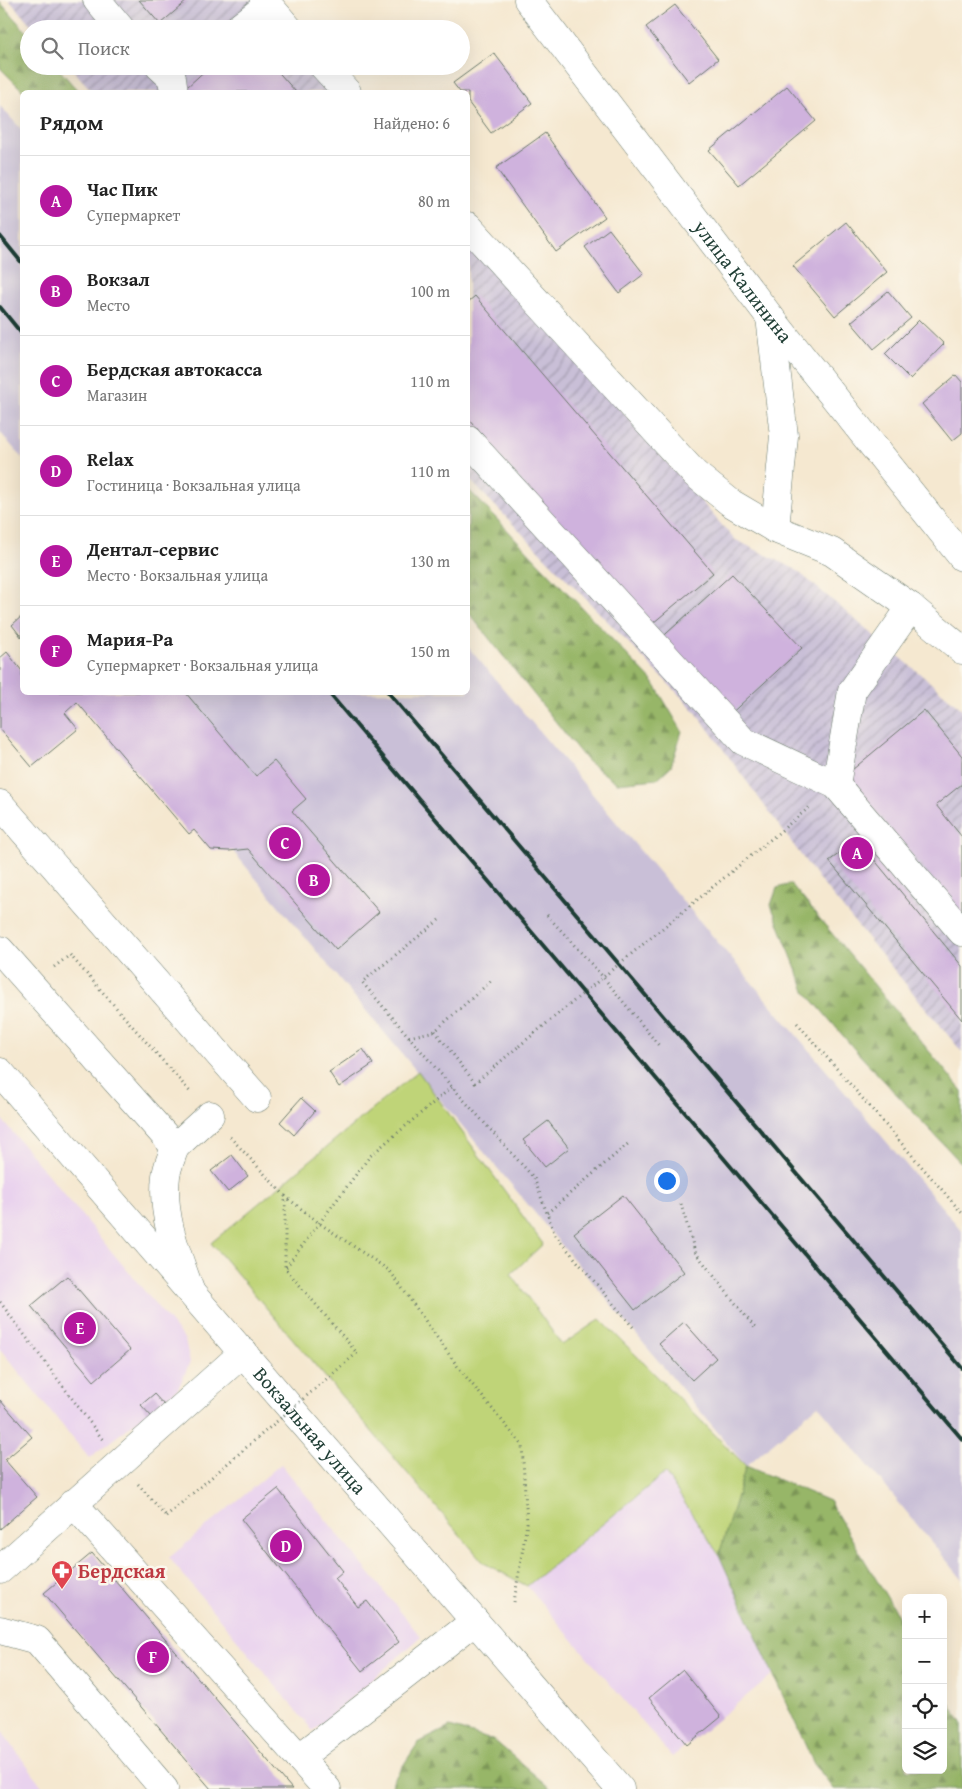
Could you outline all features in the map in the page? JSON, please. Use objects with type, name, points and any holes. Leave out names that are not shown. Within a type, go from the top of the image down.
[{"type":"main road","points":[[97,0],[113,20]]},
{"type":"main road","name":"улица Калинина","points":[[528,0],[770,317],[962,558]]},
{"type":"main road","points":[[247,20],[266,2],[281,20]]},
{"type":"main road","points":[[331,75],[345,90]]},
{"type":"main road","points":[[470,228],[694,474],[731,503],[775,529],[832,552],[910,607],[962,650]]},
{"type":"main road","points":[[770,317],[784,436],[775,529]]},
{"type":"main road","points":[[470,442],[743,741],[836,785],[962,932]]},
{"type":"main road","points":[[836,785],[852,691],[910,607]]},
{"type":"main road","points":[[0,804],[257,1098]]},
{"type":"main road","points":[[0,950],[175,1146]]},
{"type":"main road","name":"Вокзальная улица","points":[[0,1072],[620,1789]]},
{"type":"main road","points":[[190,1290],[171,1237],[166,1205],[166,1176],[175,1146],[210,1115]]},
{"type":"main road","points":[[0,1570],[244,1352]]},
{"type":"main road","points":[[74,1503],[327,1789]]},
{"type":"main road","points":[[299,1758],[475,1621]]},
{"type":"main road","points":[[0,1630],[37,1640],[164,1789]]},
{"type":"path","points":[[435,1031],[475,1083],[800,814]]},
{"type":"path","points":[[547,914],[603,977],[660,1047]]},
{"type":"path","points":[[439,920],[362,982],[408,1037],[534,1178],[555,1235],[633,1327]]},
{"type":"path","points":[[52,969],[70,955],[210,1115],[285,1196],[319,1223],[390,1271],[458,1367],[522,1445],[527,1523],[514,1602]]},
{"type":"path","points":[[408,1037],[435,1031],[491,981]]},
{"type":"path","points":[[797,1023],[962,1213]]},
{"type":"path","points":[[285,1268],[370,1156],[452,1087]]},
{"type":"path","points":[[547,1214],[629,1144]]},
{"type":"path","points":[[0,1302],[120,1462],[166,1516],[357,1354],[285,1268],[285,1196]]},
{"type":"path","points":[[681,1204],[694,1252],[755,1328]]},
{"type":"shaded area","points":[[9,0],[258,0],[276,20],[27,20]]},
{"type":"shaded area","points":[[77,75],[325,75],[339,90],[91,90]]},
{"type":"shaded area","points":[[0,106],[20,128],[20,456],[0,432]]},
{"type":"shaded area","points":[[470,236],[734,539],[795,569],[962,709],[962,1052],[817,877],[695,711],[470,480]]},
{"type":"shaded area","points":[[470,649],[962,1231],[962,1579],[818,1405],[746,1466],[103,695],[470,695]]},
{"type":"shaded area","points":[[0,1117],[185,1340],[190,1362],[178,1389],[89,1458],[0,1349]]},
{"type":"shaded area","points":[[281,1464],[421,1637],[313,1731],[169,1558]]},
{"type":"shaded area","points":[[665,1473],[719,1555],[773,1674],[672,1757],[527,1586]]},
{"type":"shaded area","points":[[0,1729],[44,1789],[0,1789]]},
{"type":"green space","points":[[0,2],[20,25],[20,75],[64,75],[77,90],[22,90],[0,68]]},
{"type":"green space","points":[[470,491],[653,682],[682,731],[671,766],[657,779],[617,783],[587,761],[470,615]]},
{"type":"green space","points":[[791,884],[962,1091],[962,1164],[856,1051],[805,991],[771,905],[777,888]]},
{"type":"green space","points":[[418,1071],[543,1244],[511,1274],[562,1345],[600,1319],[746,1466],[719,1555],[665,1473],[527,1586],[484,1563],[211,1243]]},
{"type":"green space","points":[[746,1466],[829,1501],[902,1622],[902,1774],[947,1774],[947,1699],[962,1723],[962,1789],[834,1789],[814,1764],[719,1555]]},
{"type":"green space","points":[[450,1727],[495,1741],[551,1789],[392,1789],[393,1781],[418,1743]]},
{"type":"building","points":[[139,0],[188,0],[165,20],[156,20]]},
{"type":"building","points":[[675,5],[718,59],[689,82],[646,27]]},
{"type":"building","points":[[494,53],[532,103],[491,133],[470,105],[470,90],[458,90],[453,83],[464,75],[470,75],[470,71]]},
{"type":"building","points":[[200,75],[281,75],[294,90],[187,90],[187,87]]},
{"type":"building","points":[[787,86],[816,121],[739,185],[709,150]]},
{"type":"building","points":[[545,133],[605,217],[556,252],[496,168]]},
{"type":"building","points":[[846,222],[887,272],[835,316],[793,266]]},
{"type":"building","points":[[609,229],[644,274],[619,293],[585,247]]},
{"type":"building","points":[[888,291],[911,318],[874,349],[851,322]]},
{"type":"building","points":[[475,296],[713,573],[647,628],[470,420],[470,300]]},
{"type":"building","points":[[919,320],[944,344],[910,379],[885,354]]},
{"type":"building","points":[[956,375],[962,382],[962,433],[952,441],[922,404]]},
{"type":"building","points":[[732,574],[802,648],[726,718],[656,643]]},
{"type":"building","points":[[20,618],[20,635],[12,625]]},
{"type":"building","points":[[7,652],[20,668],[20,695],[188,695],[256,776],[274,761],[306,799],[292,811],[379,912],[336,950],[248,849],[211,850],[194,830],[189,834],[77,702],[65,713],[78,729],[32,767],[0,729],[0,658]]},
{"type":"building","points":[[924,710],[962,756],[962,784],[936,805],[962,837],[962,914],[846,775]]},
{"type":"building","points":[[858,840],[962,966],[962,1020],[829,861]]},
{"type":"building","points":[[363,1049],[373,1064],[339,1087],[329,1072]]},
{"type":"building","points":[[301,1098],[315,1111],[294,1135],[280,1122]]},
{"type":"building","points":[[548,1121],[569,1148],[545,1167],[523,1140]]},
{"type":"building","points":[[232,1155],[248,1176],[228,1192],[211,1171]]},
{"type":"building","points":[[623,1195],[684,1272],[635,1310],[574,1233]]},
{"type":"building","points":[[67,1276],[130,1350],[94,1381],[31,1306]]},
{"type":"building","points":[[684,1322],[716,1358],[692,1380],[659,1344]]},
{"type":"building","points":[[154,1394],[165,1406],[152,1417],[141,1405]]},
{"type":"building","points":[[0,1400],[32,1437],[5,1460],[37,1497],[0,1529]]},
{"type":"building","points":[[278,1489],[343,1571],[335,1578],[358,1607],[367,1601],[399,1642],[362,1671],[241,1519]]},
{"type":"building","points":[[92,1553],[292,1789],[211,1789],[44,1593]]},
{"type":"building","points":[[683,1670],[721,1717],[687,1745],[649,1698]]},
{"type":"railway","points":[[0,236],[20,261]]},
{"type":"railway","points":[[0,307],[20,332]]},
{"type":"railway","points":[[331,695],[962,1439]]},
{"type":"railway","points":[[391,695],[962,1368]]},
{"type":"place","name":"Бердская автокасса","points":[[285,843]]},
{"type":"place","name":"Час Пик","points":[[857,853]]},
{"type":"place","name":"Вокзал","points":[[314,880]]},
{"type":"place","name":"Дентал-сервис","points":[[80,1328]]},
{"type":"place","name":"Relax","points":[[286,1546]]},
{"type":"place","name":"Бердская","points":[[62,1590]]},
{"type":"place","name":"Мария-Ра","points":[[153,1657]]}]
